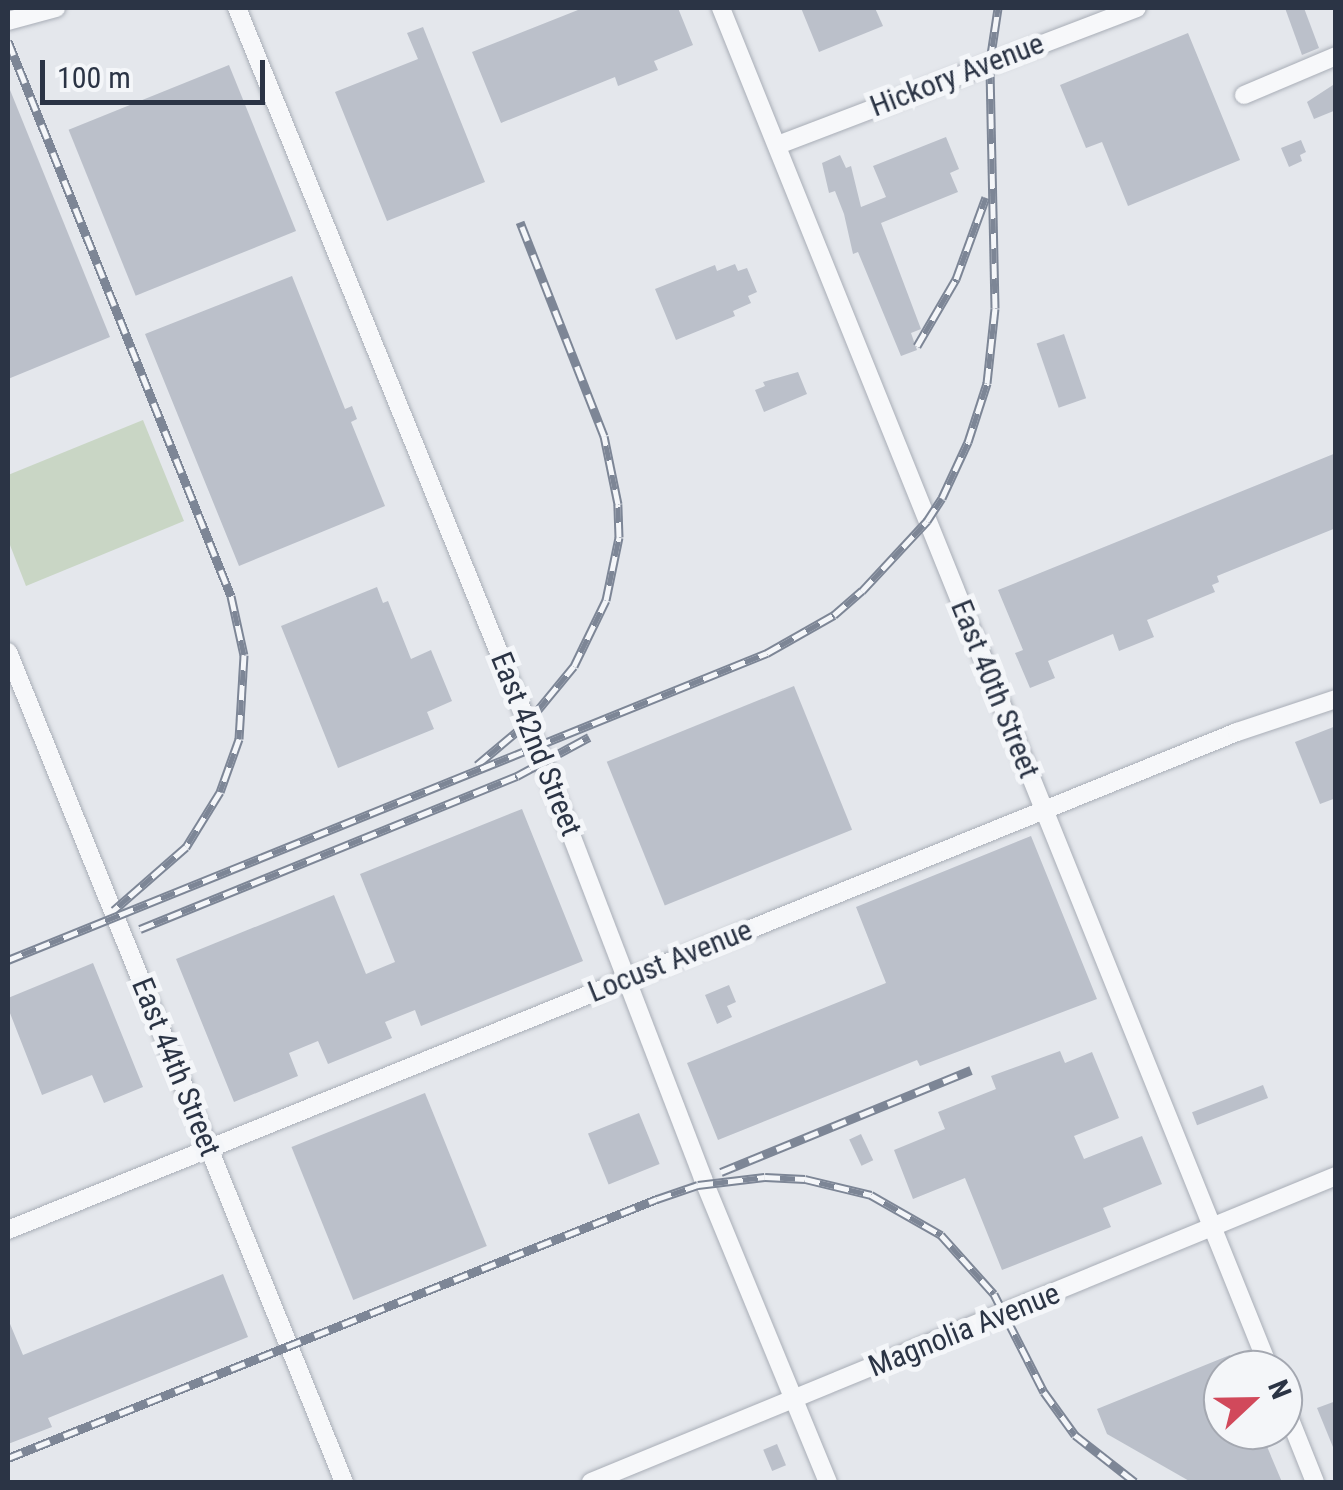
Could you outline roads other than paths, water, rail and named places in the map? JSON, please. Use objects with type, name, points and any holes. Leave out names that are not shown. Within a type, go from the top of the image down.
[{"type":"street","points":[[8,21],[56,8]]},
{"type":"street","name":"East 42nd Street","points":[[237,8],[628,978],[703,1179],[828,1482]]},
{"type":"street","name":"East 40th Street","points":[[722,8],[1262,1350]]},
{"type":"street","name":"Hickory Avenue","points":[[778,144],[1138,8]]},
{"type":"street","points":[[1244,95],[1336,56]]},
{"type":"street","name":"East 44th Street","points":[[8,652],[344,1482]]},
{"type":"street","name":"Locust Avenue","points":[[8,1230],[1254,726],[1336,699]]},
{"type":"street","name":"Magnolia Avenue","points":[[591,1482],[1336,1176]]},
{"type":"street","points":[[1302,1450],[1315,1482]]},
{"type":"railway","points":[[8,960],[767,653],[834,615],[862,591],[927,521],[942,498],[968,442],[987,383],[995,308],[990,61],[998,8]]},
{"type":"railway","points":[[8,41],[231,596],[244,655],[239,739],[220,792],[186,847],[114,910]]},
{"type":"railway","points":[[917,346],[956,279],[986,197]]},
{"type":"railway","points":[[477,765],[528,722],[574,666],[606,600],[619,537],[618,504],[604,436],[520,222]]},
{"type":"railway","points":[[140,929],[517,776],[589,737]]},
{"type":"railway","points":[[721,1172],[971,1070]]},
{"type":"railway","points":[[8,1458],[657,1199],[698,1185],[765,1177],[805,1179],[871,1195],[941,1235],[994,1294],[1044,1392],[1075,1435],[1135,1482]]}]
